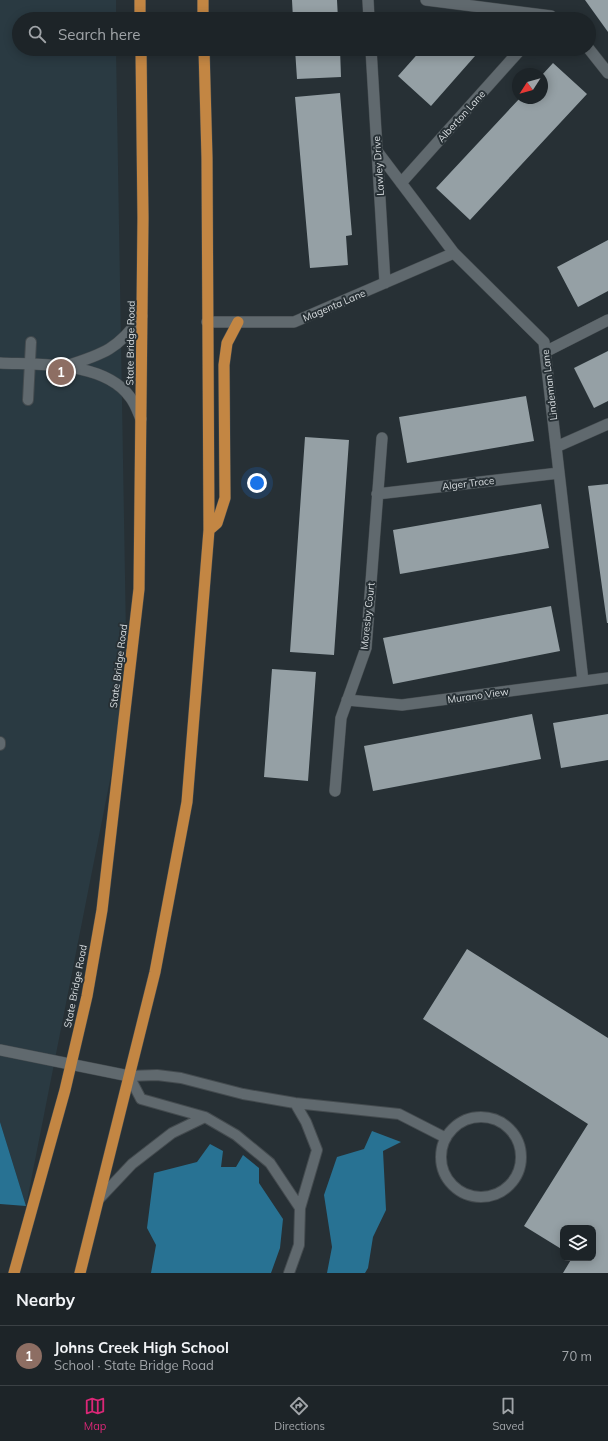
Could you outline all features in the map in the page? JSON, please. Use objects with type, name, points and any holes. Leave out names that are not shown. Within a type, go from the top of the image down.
[{"type":"highway","points":[[140,0],[140,12]]},
{"type":"highway","points":[[203,0],[203,12]]},
{"type":"highway","name":"State Bridge Road","points":[[14,1273],[71,1065],[87,996],[102,910],[138,596],[143,218],[140,56]]},
{"type":"highway","points":[[80,1273],[155,972],[187,802],[209,530],[207,158],[204,56]]},
{"type":"highway","points":[[209,530],[217,523],[225,498],[224,365],[228,343],[238,322]]},
{"type":"street","points":[[368,0],[369,12]]},
{"type":"street","points":[[426,0],[509,12]]},
{"type":"street","name":"Lawley Drive","points":[[371,56],[385,283]]},
{"type":"street","name":"Alberton Lane","points":[[401,183],[515,56]]},
{"type":"street","points":[[595,56],[608,73]]},
{"type":"street","name":"Lindeman Lane","points":[[377,151],[454,253],[544,342],[583,681]]},
{"type":"street","name":"Magenta Lane","points":[[207,322],[294,322],[454,253]]},
{"type":"street","points":[[66,367],[108,351],[130,333],[142,316]]},
{"type":"street","points":[[545,352],[608,320]]},
{"type":"street","points":[[0,362],[66,367],[88,371],[103,377],[118,386],[130,397],[141,419]]},
{"type":"street","points":[[556,447],[608,424]]},
{"type":"street","name":"Moresby Court","points":[[335,791],[341,718],[366,648],[382,438]]},
{"type":"street","name":"Alger Trace","points":[[378,494],[559,473]]},
{"type":"street","name":"Murano View","points":[[347,700],[402,705],[608,678]]},
{"type":"street","points":[[0,1050],[129,1076]]},
{"type":"lane","points":[[28,400],[31,342]]},
{"type":"lane","points":[[300,1208],[270,1163],[236,1135],[205,1117],[141,1099],[129,1076],[157,1075],[181,1078],[243,1094],[295,1103],[399,1114],[446,1138]]},
{"type":"lane","points":[[289,1273],[299,1244],[300,1208],[317,1150],[306,1122],[295,1103]]},
{"type":"lane","points":[[98,1200],[132,1164],[172,1133],[205,1117]]},
{"type":"lane","points":[[485,1117],[498,1120],[509,1128],[517,1139],[521,1152],[520,1166],[515,1179],[505,1189],[493,1195],[480,1197],[466,1194],[456,1187],[448,1178],[443,1167],[441,1155],[446,1138],[459,1123],[471,1118],[485,1117]]},
{"type":"shaded area","points":[[0,0],[116,0],[116,12],[12,12],[12,56],[116,56],[127,694],[26,1206],[0,1122]]},
{"type":"shaded area","points":[[0,1122],[26,1206],[0,1204]]},
{"type":"shaded area","points":[[372,1131],[401,1142],[383,1151],[386,1210],[373,1237],[368,1268],[365,1273],[327,1273],[332,1247],[324,1195],[337,1157],[364,1149]]},
{"type":"shaded area","points":[[210,1144],[223,1151],[221,1167],[236,1167],[243,1155],[259,1168],[259,1183],[283,1219],[280,1248],[271,1273],[151,1273],[156,1245],[147,1228],[154,1173],[197,1162]]},
{"type":"building","points":[[292,0],[337,0],[338,12],[293,12]]},
{"type":"building","points":[[585,0],[608,0],[608,32],[596,15],[596,12],[594,12]]},
{"type":"building","points":[[295,56],[340,56],[341,77],[297,79]]},
{"type":"building","points":[[416,56],[475,56],[431,106],[398,76]]},
{"type":"building","points":[[553,63],[587,94],[470,220],[436,188],[514,104],[548,104],[548,68]]},
{"type":"building","points":[[340,93],[352,235],[346,236],[348,265],[310,268],[295,97]]},
{"type":"building","points":[[608,240],[608,291],[578,307],[557,267]]},
{"type":"building","points":[[608,351],[608,401],[594,408],[574,368]]},
{"type":"building","points":[[526,396],[534,441],[407,463],[399,417]]},
{"type":"building","points":[[305,437],[349,440],[334,655],[290,652]]},
{"type":"building","points":[[608,484],[608,623],[607,623],[588,486]]},
{"type":"building","points":[[541,504],[549,548],[400,574],[393,530]]},
{"type":"building","points":[[551,606],[560,651],[393,684],[383,638]]},
{"type":"building","points":[[272,669],[316,672],[308,781],[264,777]]},
{"type":"building","points":[[532,714],[541,759],[373,791],[364,746]]},
{"type":"building","points":[[608,714],[608,760],[561,768],[553,723]]},
{"type":"building","points":[[467,949],[608,1038],[608,1273],[563,1273],[570,1261],[596,1261],[596,1225],[560,1225],[560,1248],[524,1226],[588,1124],[423,1019]]},
{"type":"place","name":"Johns Creek High School","points":[[61,372]]}]
